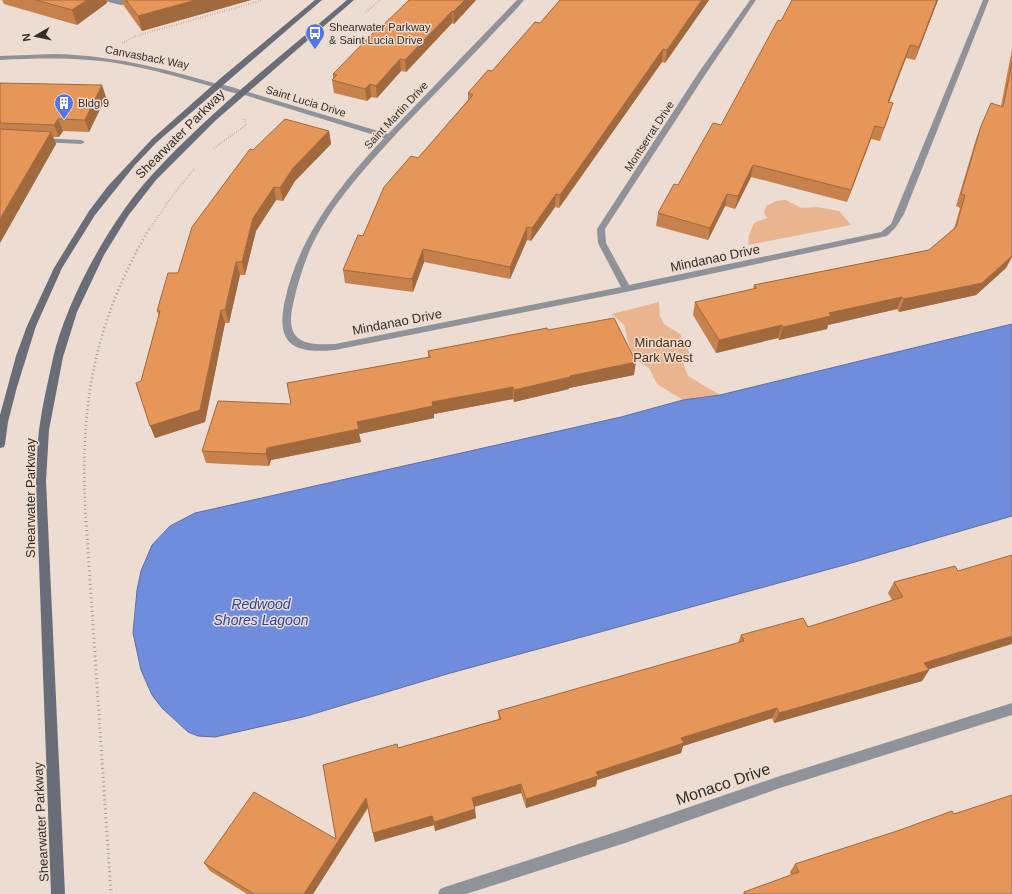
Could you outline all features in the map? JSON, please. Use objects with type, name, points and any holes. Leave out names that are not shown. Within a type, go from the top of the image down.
[{"type":"main road","name":"Shearwater Parkway","points":[[0,444],[2,425],[20,354],[38,308],[66,251],[108,191],[132,162],[172,124],[319,0]]},
{"type":"main road","name":"Shearwater Parkway","points":[[58,894],[41,481],[44,430],[58,357],[73,312],[100,255],[125,215],[153,178],[213,118],[351,0]]},
{"type":"street","points":[[103,0],[121,3],[148,0]]},
{"type":"street","name":"Saint Martin Drive","points":[[299,345],[287,334],[286,319],[288,299],[302,256],[322,220],[337,198],[389,137],[521,0]]},
{"type":"street","name":"Montserrat Drive","points":[[626,289],[602,242],[601,229],[703,72],[753,0]]},
{"type":"street","name":"Mindanao Drive","points":[[299,345],[314,348],[335,347],[872,238],[889,231],[896,223],[986,0]]},
{"type":"street","name":"Canvasback Way","points":[[0,58],[53,56],[109,60],[190,77],[216,86]]},
{"type":"street","name":"Saint Lucia Drive","points":[[216,86],[389,137]]},
{"type":"street","points":[[31,139],[82,142]]},
{"type":"street","name":"Monaco Drive","points":[[445,894],[625,836],[780,782],[1012,709]]},
{"type":"path","points":[[122,43],[136,36],[263,0]]},
{"type":"path","points":[[208,153],[246,125],[243,117]]},
{"type":"path","points":[[111,894],[85,503],[85,424],[91,374],[111,302],[128,266],[151,224],[178,187],[198,164]]},
{"type":"green space","points":[[786,200],[801,208],[817,207],[839,211],[851,225],[748,245],[749,235],[754,223],[767,218],[764,213],[766,206],[776,201]]},
{"type":"green space","name":"Mindanao Park West","points":[[659,302],[660,316],[664,324],[680,334],[690,354],[683,363],[688,376],[720,395],[683,400],[657,384],[649,368],[632,357],[624,325],[612,314]]},
{"type":"water","name":"Redwood Shores Lagoon","points":[[1012,324],[1012,516],[848,564],[447,674],[303,717],[215,737],[198,736],[188,732],[162,708],[152,695],[141,670],[133,633],[137,590],[141,571],[152,545],[170,526],[195,513],[621,417],[683,400],[720,395]]},
{"type":"building","points":[[36,0],[87,0],[72,10]]},
{"type":"building","points":[[126,0],[196,0],[138,16]]},
{"type":"building","points":[[409,0],[465,0],[453,12],[452,11],[405,60],[400,59],[376,86],[370,84],[365,89],[332,80],[337,75],[333,74],[374,32],[376,32]]},
{"type":"building","points":[[560,0],[702,0],[667,50],[663,49],[560,195],[556,194],[532,228],[527,227],[510,267],[423,249],[412,279],[343,270],[358,235],[363,236],[384,187],[411,156],[418,158],[473,95],[468,93],[488,70],[492,71],[535,22],[540,23]]},
{"type":"building","points":[[792,0],[937,0],[919,47],[910,45],[888,102],[893,103],[884,128],[875,126],[851,190],[753,165],[738,196],[727,194],[710,228],[658,213],[674,184],[678,185],[713,123],[721,125],[778,20],[781,21]]},
{"type":"building","points":[[1012,63],[1012,256],[982,283],[904,299],[902,297],[829,313],[831,316],[783,327],[782,325],[719,340],[695,302],[757,288],[754,285],[929,250],[956,227],[965,195],[961,194],[981,126],[991,103],[1003,107]]},
{"type":"building","name":"Bldg 9","points":[[0,83],[102,85],[85,120],[58,119],[54,125],[0,123]]},
{"type":"building","points":[[285,119],[329,131],[293,168],[280,188],[274,187],[253,218],[242,262],[236,262],[225,310],[221,310],[200,410],[150,426],[136,383],[141,381],[160,311],[157,311],[168,273],[178,273],[192,227],[250,149],[253,150]]},
{"type":"building","points":[[0,129],[51,132],[0,219]]},
{"type":"building","points":[[614,318],[636,362],[514,390],[513,387],[432,402],[433,406],[357,422],[359,429],[267,448],[266,454],[202,451],[218,401],[291,404],[287,383],[430,357],[428,351],[547,328],[548,330]]},
{"type":"building","points":[[1012,555],[1012,636],[924,663],[929,670],[779,713],[777,708],[681,738],[684,743],[596,772],[598,776],[526,799],[521,784],[472,798],[475,809],[434,822],[432,816],[373,833],[366,798],[304,894],[254,894],[204,863],[254,792],[336,839],[323,765],[397,744],[398,748],[501,719],[498,711],[744,641],[741,635],[803,618],[808,627],[903,597],[894,582],[955,566],[958,571]]},
{"type":"building","points":[[1012,795],[1012,894],[745,894],[744,892],[799,872],[795,864],[900,830],[952,811],[954,814]]},
{"type":"place","name":"Shearwater Parkway & Saint Lucia Drive","points":[[315,50]]},
{"type":"place","name":"Bldg 9","points":[[64,120]]}]
